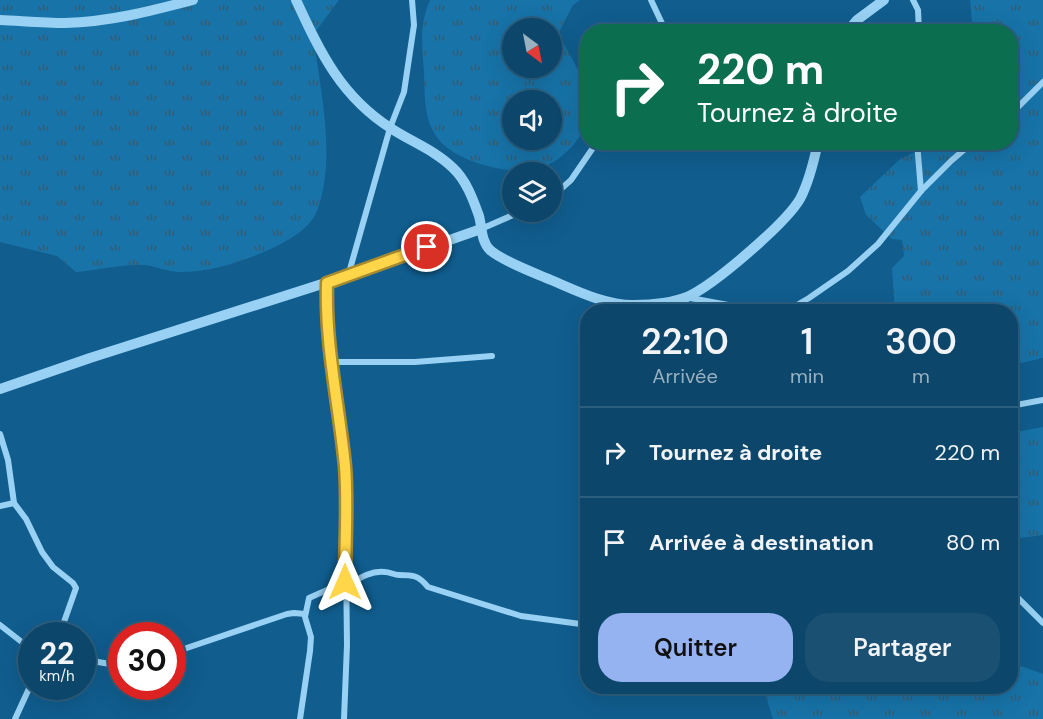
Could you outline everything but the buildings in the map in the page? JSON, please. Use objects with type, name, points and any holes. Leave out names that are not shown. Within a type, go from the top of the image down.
[{"type":"street","points":[[0,20],[66,23],[105,19],[147,12],[193,0]]},
{"type":"street","points":[[296,0],[321,53],[337,78],[358,103],[390,128],[437,155],[454,168],[467,187],[480,218],[484,241],[490,250],[515,264],[586,295],[623,304]]},
{"type":"street","points":[[347,276],[390,128],[404,92],[414,26],[412,0]]},
{"type":"street","points":[[651,0],[662,24]]},
{"type":"street","points":[[854,24],[884,0]]},
{"type":"street","points":[[913,0],[918,10],[919,24]]},
{"type":"street","points":[[1018,107],[1043,82]]},
{"type":"street","points":[[562,188],[571,180],[592,150]]},
{"type":"street","points":[[642,304],[686,297],[746,253],[792,209],[800,198],[807,183],[816,150]]},
{"type":"street","points":[[918,150],[921,191]]},
{"type":"street","points":[[799,304],[849,271],[878,244],[921,191],[964,150]]},
{"type":"street","points":[[0,388],[327,283],[502,220]]},
{"type":"street","points":[[327,283],[326,313],[330,362],[345,469],[347,645],[344,719]]},
{"type":"street","points":[[686,297],[723,304]]},
{"type":"street","points":[[330,362],[415,362],[492,356]]},
{"type":"street","points":[[1018,405],[1043,400]]},
{"type":"street","points":[[0,434],[8,460],[14,503],[26,519],[42,552],[53,567],[76,588],[64,622]]},
{"type":"street","points":[[0,506],[14,503]]},
{"type":"street","points":[[300,719],[310,651],[311,637],[305,614],[309,598],[372,573],[412,574],[422,579],[428,587],[521,615],[580,624]]},
{"type":"street","points":[[1018,598],[1043,623]]},
{"type":"street","points":[[186,649],[287,614],[305,614]]},
{"type":"street","points":[[0,625],[18,639]]},
{"type":"street","points":[[15,719],[24,700]]},
{"type":"green space","points":[[0,0],[339,0],[313,35],[323,100],[326,169],[323,191],[313,218],[294,236],[264,252],[223,266],[191,272],[176,272],[136,265],[76,272],[57,256],[0,242]]},
{"type":"green space","points":[[430,0],[580,0],[573,5],[562,26],[562,18],[502,18],[502,78],[562,78],[562,41],[580,75],[580,135],[575,143],[554,162],[502,162],[502,169],[472,161],[449,149],[434,134],[428,117],[422,35],[424,18]]},
{"type":"green space","points":[[970,0],[1043,0],[1043,358],[1018,363],[1018,304],[894,304],[892,268],[904,256],[902,240],[892,239],[866,215],[860,197],[900,159],[920,150],[1018,150],[1018,24],[972,24]]},
{"type":"green space","points":[[1043,427],[1043,535],[1018,538],[1018,432]]},
{"type":"green space","points":[[1018,665],[1043,674],[1043,719],[773,719],[765,694],[1018,694]]},
{"type":"route","points":[[345,582],[345,469],[330,362],[326,313],[327,283],[427,247]]}]
